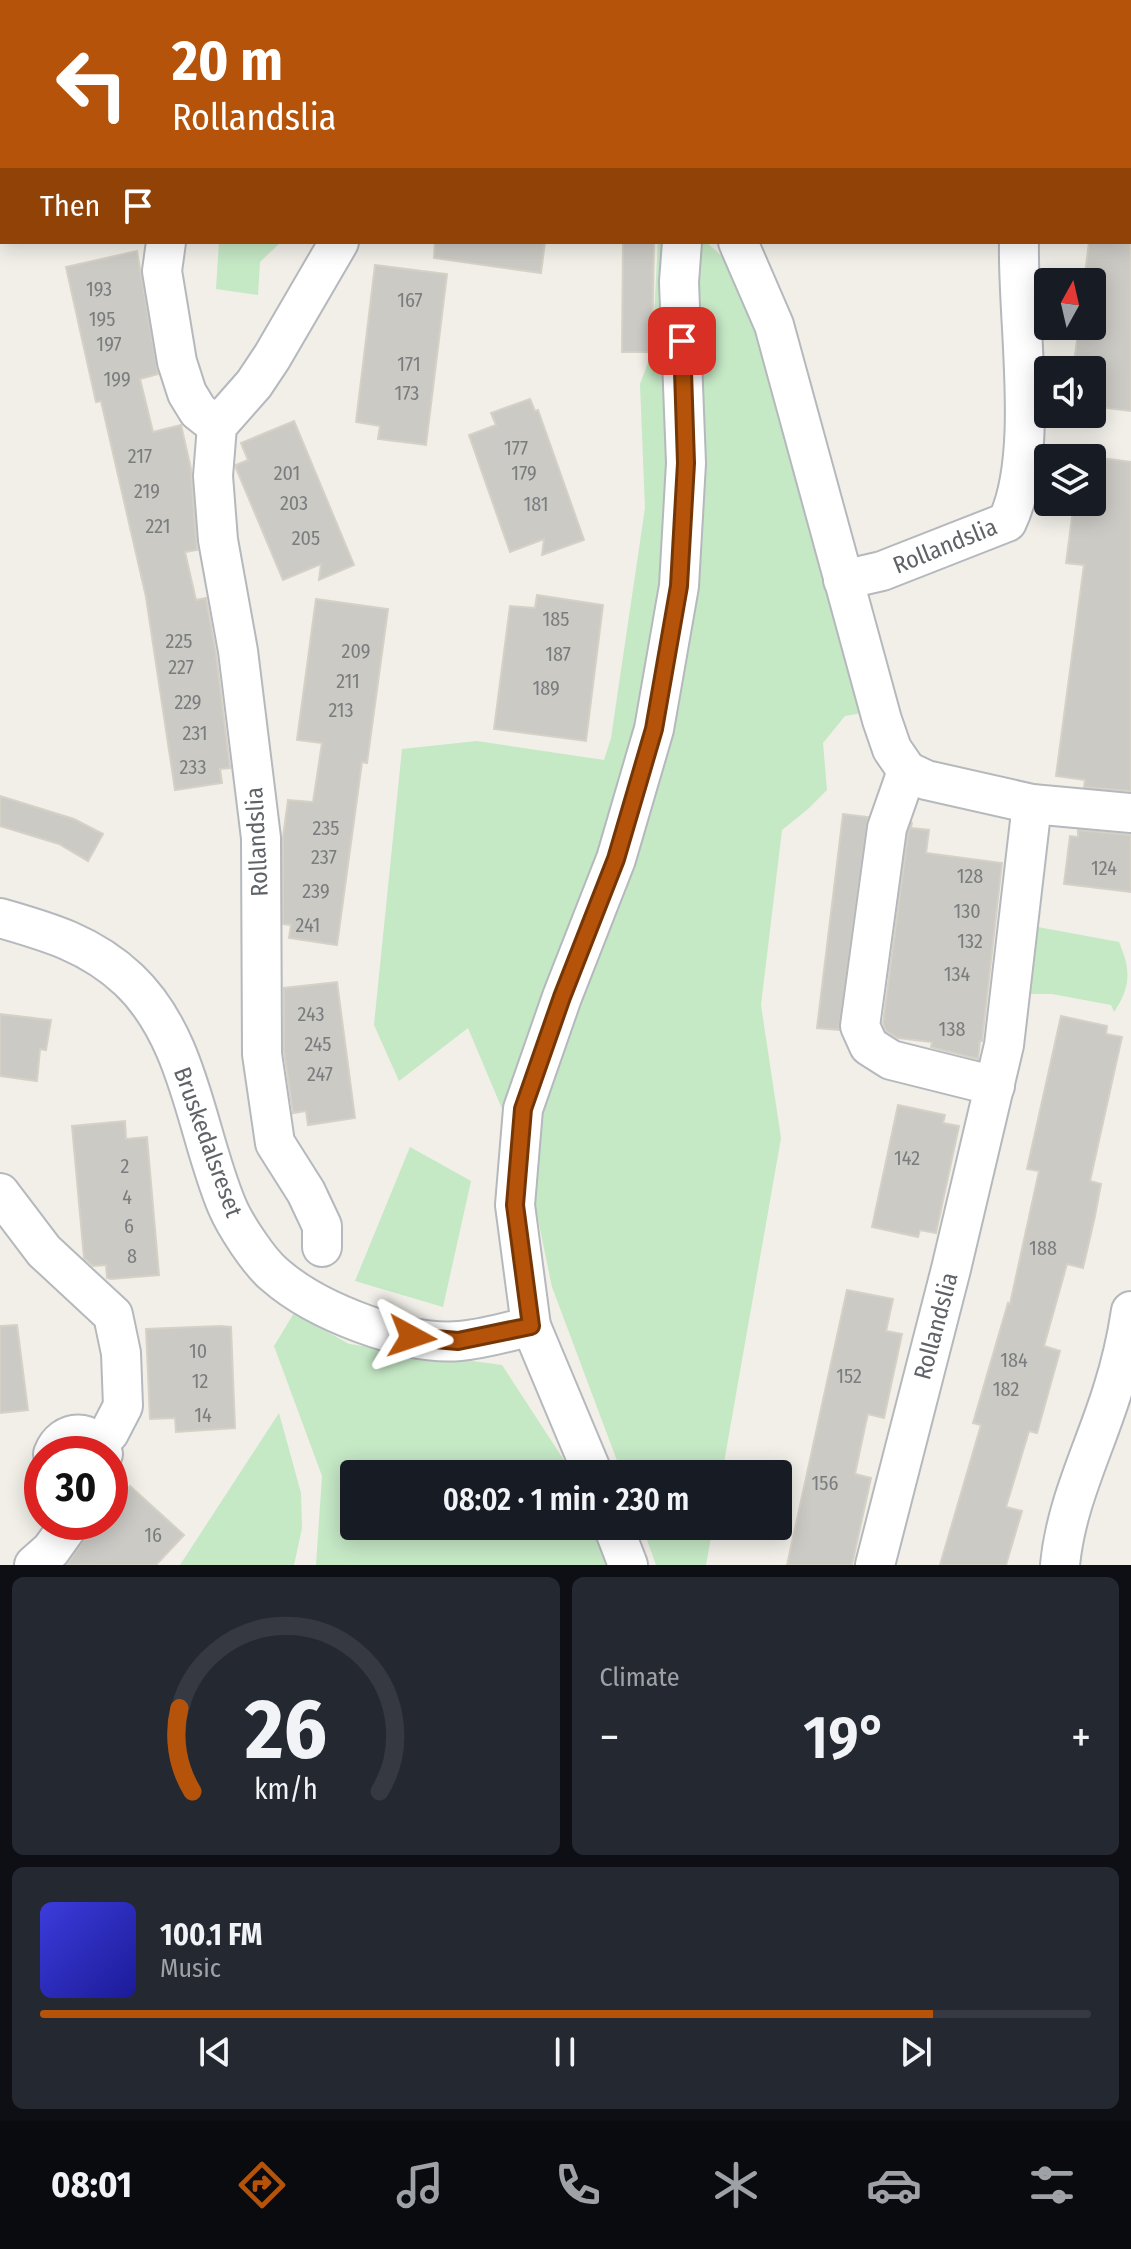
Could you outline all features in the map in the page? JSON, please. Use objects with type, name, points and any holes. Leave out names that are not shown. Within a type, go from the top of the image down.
[{"type":"street","points":[[166,244],[162,271],[177,362],[198,411],[217,426],[254,384],[272,357],[338,244]]},
{"type":"street","points":[[587,1460],[531,1326],[515,1205],[523,1109],[562,997],[616,859],[654,729],[679,586],[686,463],[679,282],[682,244]]},
{"type":"street","points":[[739,244],[774,325],[882,720],[892,749],[907,771],[926,780],[1032,804],[1131,813]]},
{"type":"street","name":"Rollandslia","points":[[843,580],[882,571],[1007,522],[1016,502],[1021,476],[1024,416],[1019,244]]},
{"type":"street","name":"Rollandslia","points":[[217,426],[213,476],[218,540],[238,651],[261,838],[262,1054],[275,1143],[322,1226],[322,1247]]},
{"type":"street","points":[[907,771],[887,828],[860,1026],[869,1046],[891,1060],[995,1086]]},
{"type":"street","name":"Rollandslia","points":[[875,1565],[950,1274],[1004,1045],[1032,804]]},
{"type":"street","name":"Bruskedalsreset","points":[[0,918],[58,934],[101,956],[131,982],[158,1016],[186,1078],[227,1207],[274,1274],[311,1300],[347,1318],[412,1337],[458,1341],[531,1326]]},
{"type":"street","points":[[0,1193],[44,1251],[113,1315],[121,1353],[123,1406],[107,1436]]},
{"type":"street","points":[[1060,1565],[1063,1536],[1079,1481],[1113,1390],[1131,1311]]},
{"type":"street","points":[[34,1565],[58,1540]]},
{"type":"street","points":[[618,1540],[628,1565]]},
{"type":"green space","points":[[219,244],[279,244],[260,262],[258,295],[216,289]]},
{"type":"green space","points":[[658,244],[708,244],[731,264],[746,286],[868,712],[845,716],[823,743],[827,790],[782,830],[761,1005],[781,1138],[724,1460],[617,1460],[552,1287],[522,1142],[513,1135],[468,1028],[399,1081],[374,1025],[402,749],[477,741],[604,760],[611,738],[645,508],[640,384],[652,352]]},
{"type":"green space","points":[[1027,925],[1119,942],[1126,961],[1127,978],[1124,994],[1114,1012],[1111,1005],[1052,994],[1027,994]]},
{"type":"green space","points":[[410,1147],[471,1181],[443,1307],[355,1281]]},
{"type":"green space","points":[[294,1313],[349,1344],[502,1365],[564,1460],[340,1460],[340,1540],[601,1540],[611,1565],[316,1565],[322,1476],[274,1346]]},
{"type":"green space","points":[[279,1413],[301,1493],[302,1528],[294,1565],[180,1565]]},
{"type":"green space","points":[[647,1540],[710,1540],[706,1565],[656,1565]]},
{"type":"building","points":[[435,244],[545,244],[541,273],[434,258]]},
{"type":"building","points":[[623,244],[654,244],[652,352],[622,352]]},
{"type":"building","points":[[1089,244],[1131,244],[1131,411],[1106,408],[1106,356],[1075,356],[1077,340],[1106,340],[1106,268],[1086,268]]},
{"type":"building","points":[[137,251],[158,374],[140,379],[153,432],[181,425],[191,469],[197,550],[185,552],[196,600],[206,598],[230,768],[220,769],[222,783],[175,790],[146,597],[101,401],[96,402],[66,267]]},
{"type":"building","points":[[375,265],[447,274],[426,445],[378,439],[380,426],[356,422]]},
{"type":"building","points":[[530,399],[535,411],[538,410],[584,540],[542,555],[544,539],[510,552],[469,435],[496,425],[491,413]]},
{"type":"building","points":[[294,421],[354,565],[319,580],[321,564],[283,580],[236,468],[236,465],[248,460],[241,443]]},
{"type":"building","points":[[1106,459],[1131,462],[1131,791],[1084,787],[1085,780],[1056,776],[1084,565],[1066,563],[1072,516],[1106,516]]},
{"type":"building","points":[[537,595],[603,605],[586,741],[494,729],[510,606],[535,608]]},
{"type":"building","points":[[316,599],[388,609],[367,763],[362,762],[337,945],[289,938],[291,925],[283,924],[283,837],[288,800],[313,802],[322,743],[297,740]]},
{"type":"building","points":[[0,796],[74,819],[103,834],[88,861],[59,844],[0,826]]},
{"type":"building","points":[[843,814],[868,817],[839,1030],[817,1028]]},
{"type":"building","points":[[912,822],[911,828],[929,830],[926,853],[1002,863],[978,1059],[931,1047],[932,1042],[898,1038],[886,1031],[883,1023],[908,833]]},
{"type":"building","points":[[1078,830],[1131,835],[1131,892],[1064,884],[1070,836],[1078,837]]},
{"type":"building","points":[[337,982],[355,1118],[308,1125],[306,1111],[293,1113],[284,1052],[284,988]]},
{"type":"building","points":[[0,1014],[51,1020],[46,1050],[40,1049],[37,1081],[0,1076]]},
{"type":"building","points":[[1061,1016],[1107,1026],[1106,1034],[1122,1037],[1090,1181],[1101,1184],[1095,1216],[1083,1268],[1067,1264],[1044,1346],[1060,1351],[1037,1433],[1029,1431],[1006,1507],[1022,1511],[1006,1565],[940,1565],[981,1425],[973,1423],[1010,1304],[1039,1171],[1027,1169]]},
{"type":"building","points":[[898,1105],[945,1115],[943,1123],[959,1126],[936,1233],[920,1230],[918,1237],[872,1227]]},
{"type":"building","points":[[125,1121],[126,1139],[147,1137],[159,1275],[111,1279],[107,1278],[106,1265],[93,1266],[84,1258],[72,1126]]},
{"type":"building","points":[[847,1290],[893,1299],[886,1331],[902,1334],[884,1418],[868,1414],[866,1422],[855,1474],[871,1478],[852,1565],[787,1565]]},
{"type":"building","points":[[17,1325],[28,1410],[0,1413],[0,1326]]},
{"type":"building","points":[[231,1327],[235,1428],[176,1432],[175,1418],[150,1419],[146,1329]]},
{"type":"building","points":[[130,1486],[184,1535],[156,1565],[67,1565],[84,1540],[128,1540]]},
{"type":"route","points":[[412,1337],[458,1341],[531,1326],[515,1205],[523,1109],[562,997],[616,859],[654,729],[679,586],[686,463],[682,341]]}]
